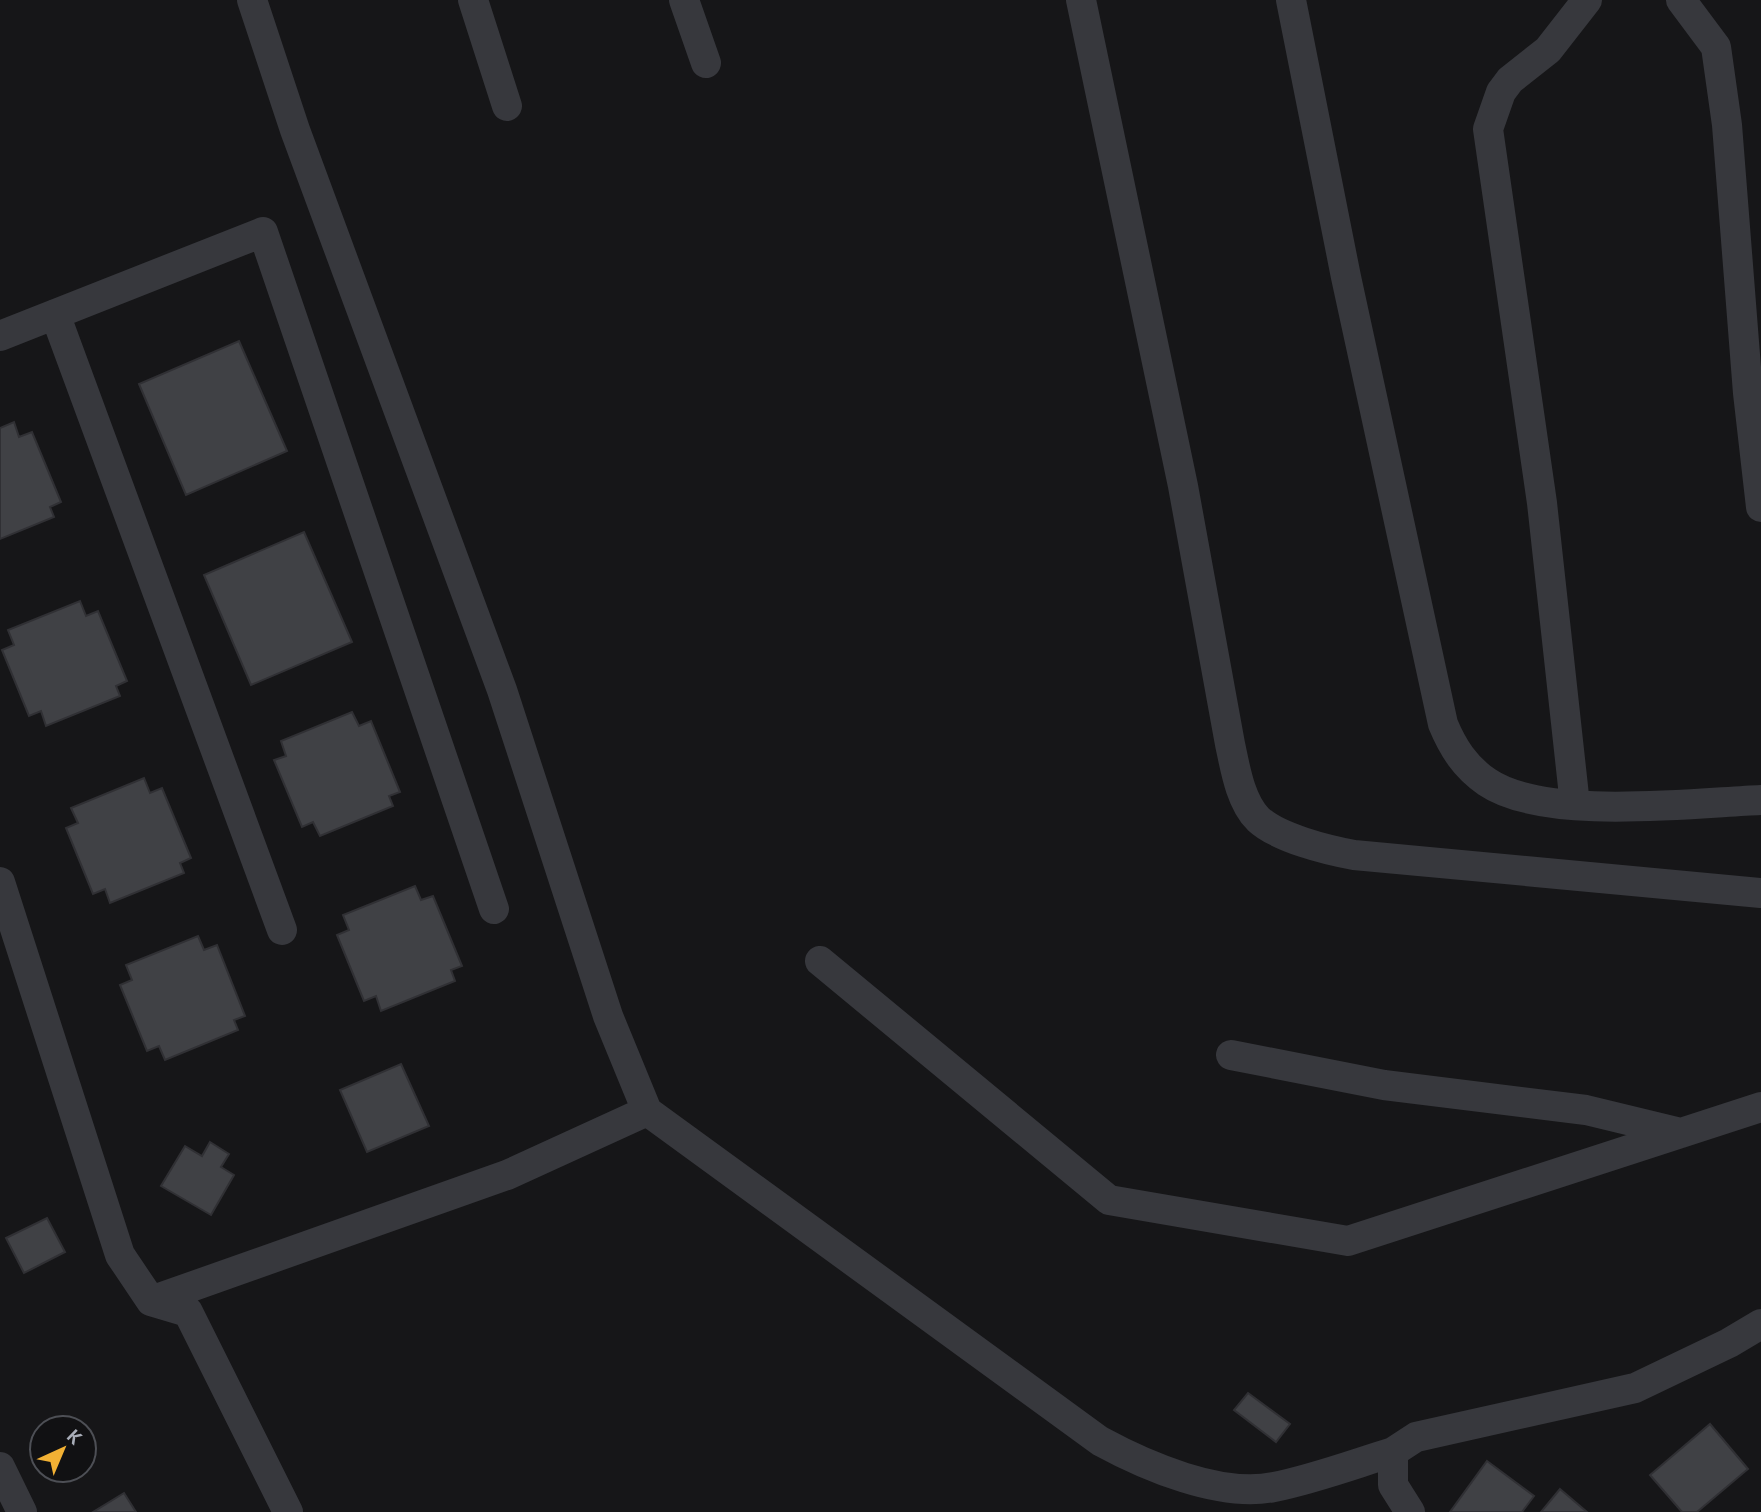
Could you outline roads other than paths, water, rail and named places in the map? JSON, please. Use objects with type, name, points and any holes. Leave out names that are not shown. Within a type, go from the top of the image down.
[{"type":"street","points":[[252,0],[295,130],[502,690],[608,1016],[647,1111],[1100,1441],[1130,1458],[1197,1480],[1272,1488],[1393,1452],[1416,1437],[1444,1428],[1635,1388],[1729,1343],[1761,1324]]},
{"type":"street","points":[[473,0],[508,106]]},
{"type":"street","points":[[684,0],[706,63]]},
{"type":"street","points":[[1081,0],[1183,486],[1230,744],[1239,784],[1257,818],[1286,834],[1328,850],[1354,855],[1761,893]]},
{"type":"street","points":[[1291,0],[1346,277],[1443,724],[1454,750],[1489,784],[1553,804],[1606,807],[1761,800]]},
{"type":"street","points":[[1574,805],[1542,503],[1488,129],[1506,86],[1548,50],[1587,0]]},
{"type":"street","points":[[1681,0],[1716,47],[1727,125],[1748,393],[1761,507]]},
{"type":"street","points":[[0,336],[263,232],[494,909]]},
{"type":"street","points":[[55,314],[282,930]]},
{"type":"street","points":[[0,882],[120,1255],[151,1301],[188,1312],[288,1512]]},
{"type":"street","points":[[820,961],[1109,1200],[1348,1241],[1761,1107]]},
{"type":"street","points":[[1231,1055],[1384,1085],[1586,1110],[1681,1133]]},
{"type":"street","points":[[151,1301],[507,1175],[647,1111]]},
{"type":"street","points":[[1393,1452],[1393,1485],[1410,1512]]},
{"type":"street","points":[[0,1467],[22,1512]]}]
